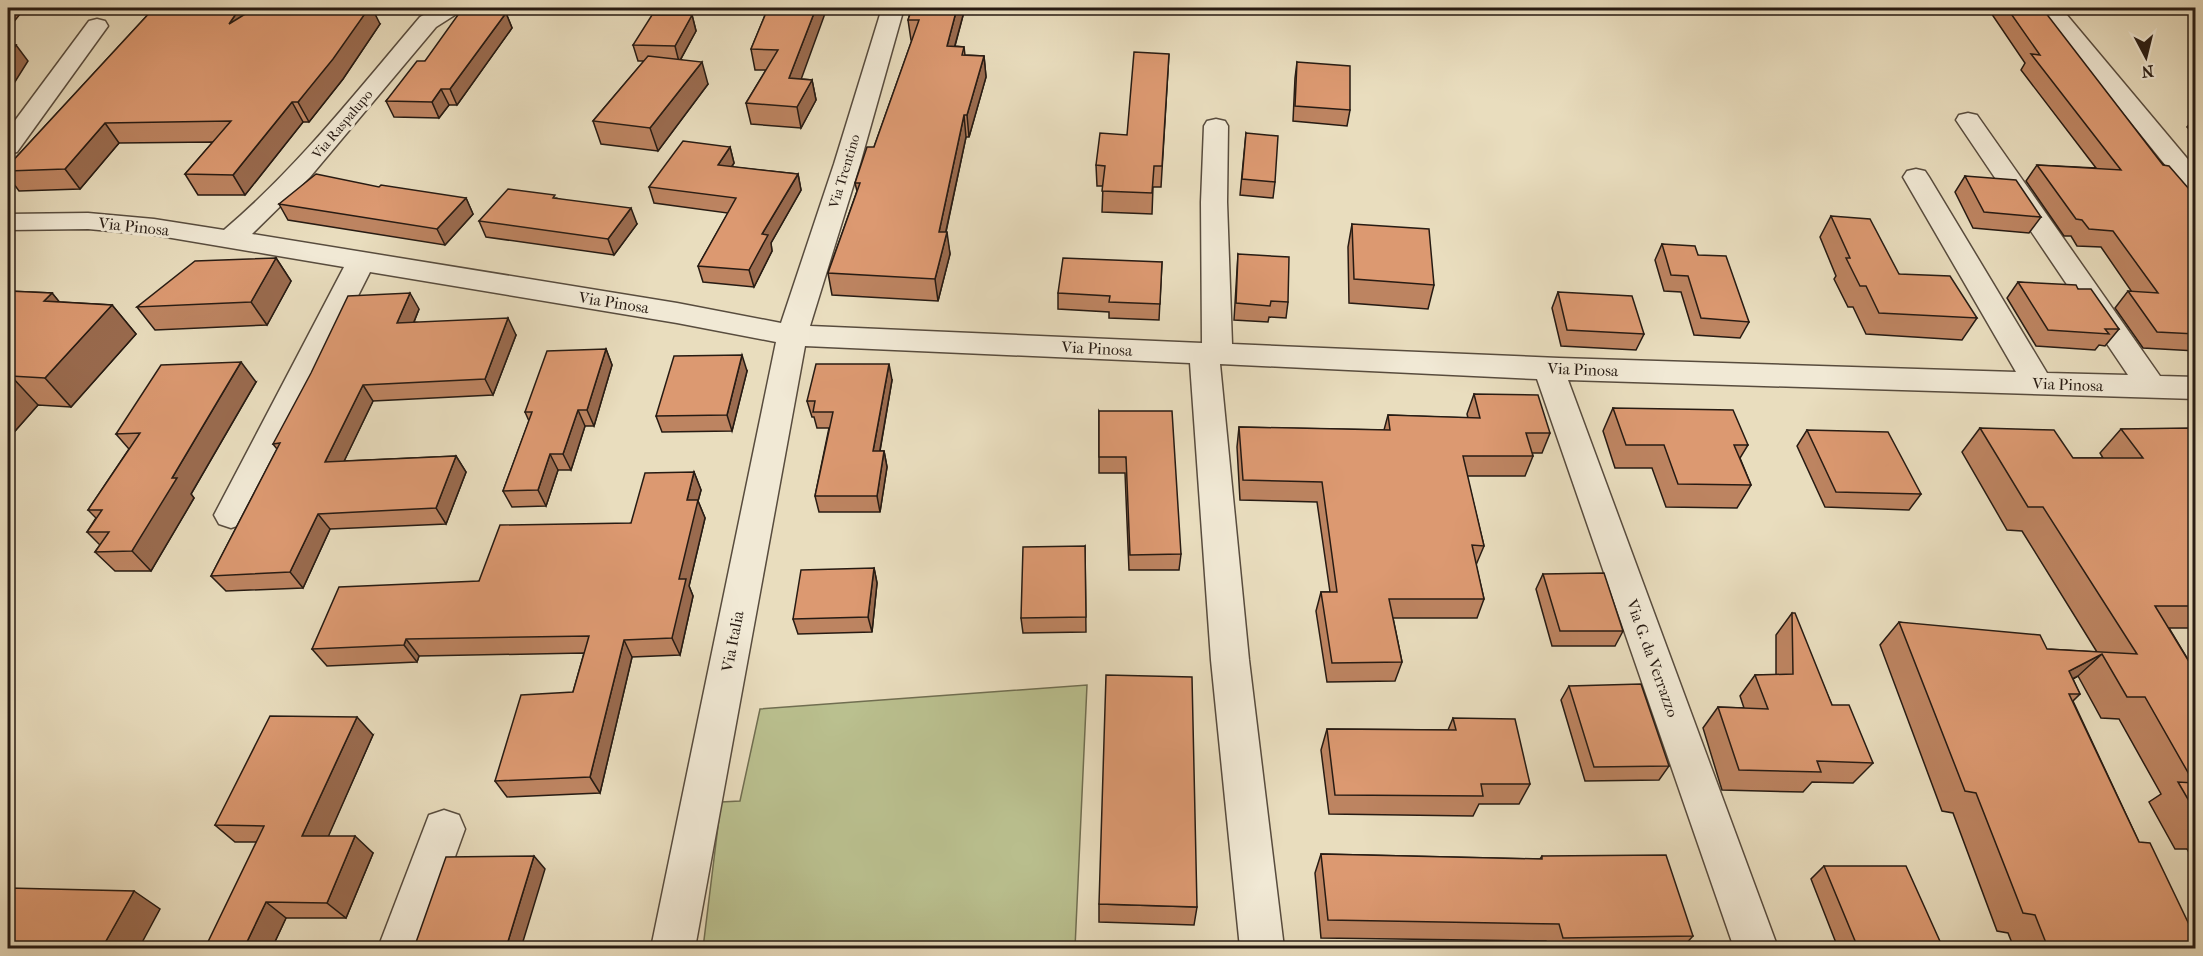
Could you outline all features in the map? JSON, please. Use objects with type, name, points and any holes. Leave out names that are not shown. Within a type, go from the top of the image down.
[{"type":"street","name":"Via Raspalupo","points":[[231,238],[288,187],[428,22],[450,8]]},
{"type":"street","name":"Via Trentino","points":[[792,334],[847,164],[893,8]]},
{"type":"street","points":[[2050,8],[2196,186]]},
{"type":"street","points":[[8,147],[97,26]]},
{"type":"street","points":[[1968,120],[2151,386]]},
{"type":"street","points":[[1216,126],[1210,353],[1230,660],[1262,948]]},
{"type":"street","points":[[1916,177],[2038,383]]},
{"type":"street","name":"Via Pinosa","points":[[8,222],[71,220],[118,223],[231,238],[792,334],[1548,368],[2196,388]]},
{"type":"street","points":[[231,515],[362,260]]},
{"type":"street","name":"Via Italia","points":[[673,948],[792,334]]},
{"type":"street","name":"Via G. da Verrazzo","points":[[1548,368],[1756,948]]},
{"type":"street","points":[[400,948],[444,829]]},
{"type":"green space","points":[[1087,685],[1075,948],[703,948],[721,802],[740,801],[760,709]]},
{"type":"building","points":[[154,8],[240,8],[229,24],[255,8],[369,8],[333,59],[298,102],[292,102],[233,175],[185,174],[231,121],[105,123],[65,169],[8,171],[8,166]]},
{"type":"building","points":[[768,8],[816,8],[789,78],[812,80],[797,107],[746,103],[778,50],[751,49]]},
{"type":"building","points":[[912,8],[957,8],[947,46],[964,47],[962,55],[984,56],[967,115],[964,115],[939,232],[947,232],[935,279],[828,273],[860,183],[855,183],[867,147],[874,147],[919,20],[908,20]]},
{"type":"building","points":[[2007,8],[2042,8],[2163,165],[2169,166],[2196,197],[2196,334],[2157,332],[2128,291],[2158,293],[2113,231],[2089,229],[2082,220],[2076,219],[2037,165],[2121,170],[2031,54],[2040,55]]},
{"type":"building","points":[[460,12],[506,13],[450,89],[441,89],[432,102],[386,101],[417,61],[425,61]]},
{"type":"building","points":[[652,15],[692,15],[675,46],[633,45]]},
{"type":"building","points":[[16,45],[8,57],[8,46]]},
{"type":"building","points":[[1134,52],[1169,54],[1162,166],[1154,166],[1152,193],[1102,191],[1105,166],[1096,165],[1100,133],[1127,135]]},
{"type":"building","points":[[648,56],[702,62],[650,128],[593,121]]},
{"type":"building","points":[[1297,62],[1350,66],[1350,110],[1295,106]]},
{"type":"building","points":[[1246,133],[1278,136],[1275,182],[1242,179]]},
{"type":"building","points":[[683,141],[730,147],[718,165],[798,174],[762,234],[768,235],[749,270],[698,266],[736,198],[649,187]]},
{"type":"building","points":[[316,174],[379,187],[381,185],[466,198],[437,229],[279,204]]},
{"type":"building","points":[[1965,176],[2016,180],[2041,217],[1984,212]]},
{"type":"building","points":[[508,189],[555,195],[553,198],[631,208],[608,239],[479,221]]},
{"type":"building","points":[[1831,216],[1870,219],[1899,274],[1950,276],[1977,318],[1879,313],[1866,286],[1860,286],[1846,258],[1850,258]]},
{"type":"building","points":[[1352,224],[1429,229],[1434,285],[1354,279]]},
{"type":"building","points":[[1662,244],[1695,246],[1698,255],[1726,256],[1749,322],[1701,318],[1688,276],[1671,275]]},
{"type":"building","points":[[1238,254],[1289,257],[1288,302],[1271,301],[1270,306],[1236,303]]},
{"type":"building","points":[[276,258],[251,302],[137,307],[195,261]]},
{"type":"building","points":[[1063,258],[1162,262],[1160,304],[1109,302],[1110,296],[1058,293]]},
{"type":"building","points":[[2018,282],[2076,285],[2078,289],[2091,289],[2119,329],[2105,329],[2109,334],[2048,330]]},
{"type":"building","points":[[8,291],[52,293],[44,301],[112,305],[45,378],[11,376],[8,379]]},
{"type":"building","points":[[1558,292],[1632,296],[1644,334],[1567,330]]},
{"type":"building","points":[[410,293],[397,323],[508,318],[485,379],[363,385],[325,462],[456,456],[436,508],[318,514],[290,572],[211,576],[280,443],[273,444],[311,373],[348,296]]},
{"type":"building","points":[[606,349],[587,410],[578,410],[563,454],[550,454],[538,490],[503,491],[532,412],[525,412],[547,351]]},
{"type":"building","points":[[742,355],[727,415],[656,416],[674,356]]},
{"type":"building","points":[[241,362],[172,478],[177,478],[132,551],[95,552],[109,532],[87,532],[102,510],[88,510],[140,433],[116,434],[161,365]]},
{"type":"building","points":[[816,364],[889,364],[873,451],[884,451],[877,496],[815,496],[833,412],[813,412],[815,401],[807,401]]},
{"type":"building","points":[[1474,394],[1538,395],[1550,433],[1526,433],[1533,456],[1463,456],[1484,546],[1472,545],[1484,599],[1389,599],[1402,662],[1332,663],[1321,592],[1337,592],[1322,482],[1243,480],[1239,427],[1390,430],[1388,415],[1480,418]]},
{"type":"building","points":[[1613,408],[1733,410],[1748,445],[1734,445],[1751,485],[1678,484],[1664,445],[1626,445]]},
{"type":"building","points":[[1099,411],[1172,411],[1181,554],[1130,555],[1126,457],[1099,457]]},
{"type":"building","points":[[1980,428],[2054,430],[2073,458],[2143,458],[2121,429],[2188,428],[2192,433],[2196,433],[2196,606],[2155,606],[2196,673],[2196,813],[2178,782],[2194,783],[2145,697],[2127,697],[2102,654],[2069,671],[2080,694],[2069,694],[2139,842],[2150,843],[2196,939],[2196,948],[2048,948],[2035,915],[2023,913],[1976,793],[1965,791],[1899,622],[2040,635],[2047,649],[2137,654],[2043,507],[2028,507]]},
{"type":"building","points":[[1807,430],[1888,432],[1921,494],[1836,492]]},
{"type":"building","points":[[694,472],[687,500],[698,500],[679,579],[686,579],[672,638],[624,640],[590,777],[495,781],[521,695],[573,692],[589,636],[406,639],[404,645],[312,649],[339,587],[479,581],[500,525],[631,523],[645,473]]},
{"type":"building","points":[[1085,546],[1086,617],[1021,618],[1023,547]]},
{"type":"building","points":[[874,568],[868,617],[793,619],[801,570]]},
{"type":"building","points":[[1604,573],[1623,631],[1560,631],[1543,574]]},
{"type":"building","points":[[1792,613],[1795,613],[1832,705],[1849,705],[1873,763],[1817,761],[1821,772],[1739,770],[1718,707],[1768,709],[1755,675],[1793,674]]},
{"type":"building","points":[[1106,675],[1192,677],[1197,907],[1099,904]]},
{"type":"building","points":[[1641,684],[1669,766],[1594,767],[1569,686]]},
{"type":"building","points":[[270,716],[357,717],[302,836],[355,836],[327,903],[266,902],[244,948],[205,948],[264,826],[215,825]]},
{"type":"building","points":[[1453,718],[1515,719],[1530,784],[1481,784],[1483,796],[1335,795],[1327,729],[1456,730]]},
{"type":"building","points":[[1321,854],[1542,859],[1542,856],[1666,855],[1693,936],[1563,938],[1559,924],[1328,920]]},
{"type":"building","points":[[534,856],[506,948],[414,948],[446,857]]},
{"type":"building","points":[[1824,866],[1906,866],[1943,948],[1858,948]]},
{"type":"building","points":[[8,888],[134,891],[102,948],[8,948]]}]
